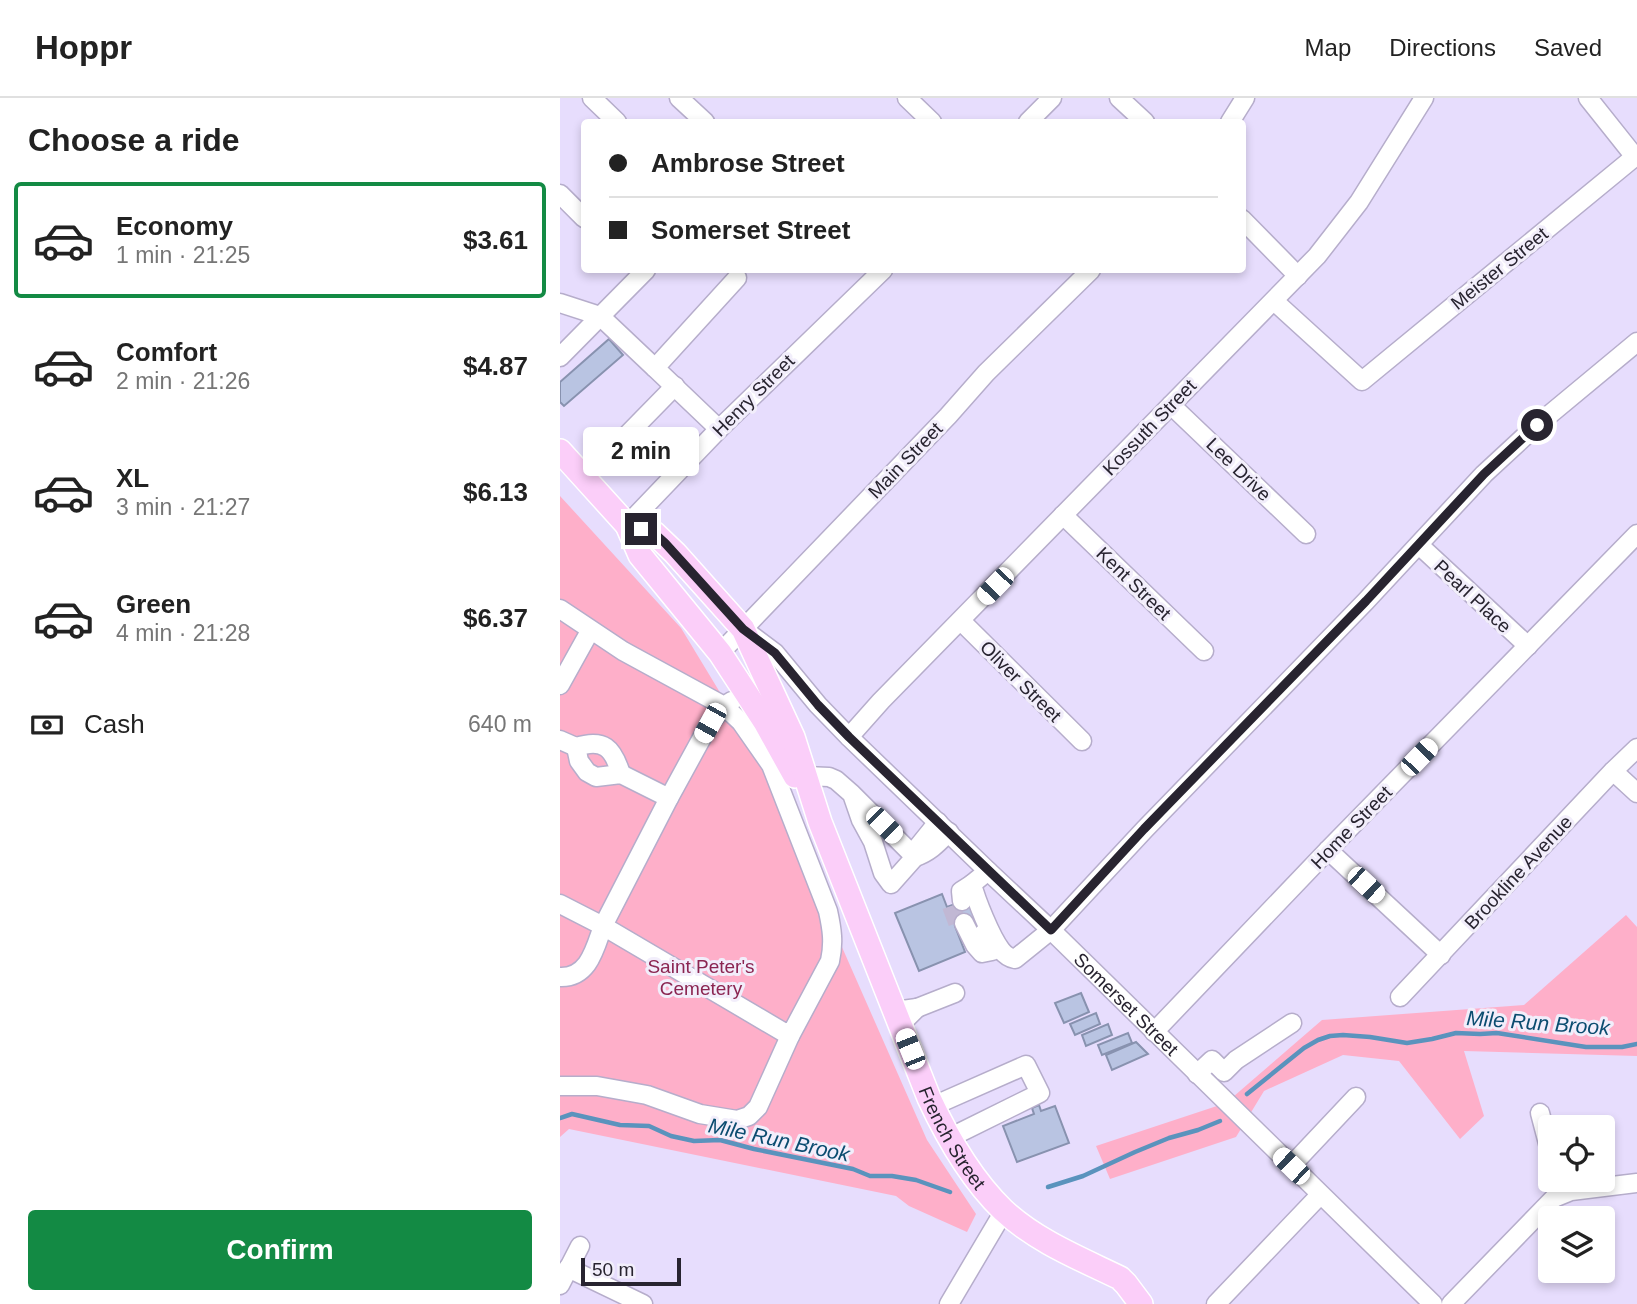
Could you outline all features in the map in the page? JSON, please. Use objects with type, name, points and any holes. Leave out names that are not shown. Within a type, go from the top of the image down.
[{"type":"main road","name":"Somerset Street","points":[[560,451],[628,525],[640,555],[661,579],[732,641]]},
{"type":"main road","name":"Somerset Street","points":[[628,525],[654,533],[675,553],[732,641]]},
{"type":"main road","name":"French Street","points":[[732,641],[759,664],[793,737],[820,822]]},
{"type":"main road","name":"French Street","points":[[732,641],[746,692],[820,822],[904,1015],[933,1106],[960,1157],[1004,1211],[1061,1249],[1120,1279],[1132,1299]]},
{"type":"street","points":[[592,98],[614,119]]},
{"type":"street","points":[[679,98],[702,119]]},
{"type":"street","points":[[906,98],[929,119]]},
{"type":"street","points":[[1031,119],[1052,98]]},
{"type":"street","points":[[1119,98],[1142,119]]},
{"type":"street","points":[[1232,119],[1245,98]]},
{"type":"street","name":"Kossuth Street","points":[[849,737],[881,701],[1317,256],[1359,202],[1424,98]]},
{"type":"street","points":[[1588,98],[1636,156]]},
{"type":"street","name":"Meister Street","points":[[1274,301],[1362,381],[1636,156]]},
{"type":"street","points":[[560,194],[581,215]]},
{"type":"street","points":[[1246,223],[1298,276]]},
{"type":"street","points":[[560,357],[639,273]]},
{"type":"street","name":"Main Street","points":[[732,641],[986,373],[1088,273]]},
{"type":"street","name":"Henry Street","points":[[628,525],[870,274]]},
{"type":"street","points":[[655,368],[737,278]]},
{"type":"street","points":[[560,303],[600,316],[719,429]]},
{"type":"street","points":[[964,923],[992,952],[1011,959],[1015,959],[1051,930],[1144,829],[1419,545],[1484,474],[1519,441],[1637,342]]},
{"type":"street","points":[[627,435],[675,386]]},
{"type":"street","name":"Lee Drive","points":[[1171,405],[1306,534]]},
{"type":"street","name":"Kent Street","points":[[1063,515],[1205,651]]},
{"type":"street","name":"Home Street","points":[[1154,1032],[1637,534]]},
{"type":"street","name":"Pearl Place","points":[[1419,545],[1528,646]]},
{"type":"street","points":[[560,610],[623,651],[724,706],[741,722],[771,765],[828,911],[833,937],[830,961],[790,1037],[758,1107],[749,1116],[737,1120],[701,1114],[647,1095],[597,1086],[560,1086]]},
{"type":"street","name":"Oliver Street","points":[[961,621],[1082,741]]},
{"type":"street","points":[[560,685],[590,631]]},
{"type":"street","name":"Somerset Street","points":[[732,641],[775,653],[818,705],[849,737],[1051,930],[1425,1302]]},
{"type":"street","name":"Somerset Street","points":[[759,664],[818,705]]},
{"type":"street","points":[[560,977],[582,972],[603,926],[710,723],[724,706],[746,692]]},
{"type":"street","points":[[568,744],[598,743],[607,747],[617,759],[621,774]]},
{"type":"street","points":[[568,744],[587,772],[596,777],[621,774],[669,798]]},
{"type":"street","name":"Brookline Avenue","points":[[1400,996],[1637,748]]},
{"type":"street","points":[[1613,771],[1637,793]]},
{"type":"street","points":[[809,787],[831,787],[836,780],[915,857]]},
{"type":"street","points":[[852,794],[860,820],[873,842],[883,873],[891,884],[915,857],[933,848],[943,827]]},
{"type":"street","points":[[1328,850],[1441,955]]},
{"type":"street","points":[[988,871],[961,895],[983,915],[992,952]]},
{"type":"street","points":[[560,904],[603,926],[790,1037]]},
{"type":"street","points":[[904,1015],[955,993]]},
{"type":"street","points":[[1197,1074],[1212,1060],[1224,1072],[1236,1060],[1292,1023]]},
{"type":"street","points":[[933,1106],[1026,1065],[1040,1093],[949,1138]]},
{"type":"street","points":[[1291,1166],[1356,1097]]},
{"type":"street","points":[[1615,1186],[1637,1183]]},
{"type":"street","points":[[1451,1304],[1557,1192]]},
{"type":"street","points":[[1216,1304],[1320,1195]]},
{"type":"street","points":[[949,1304],[1004,1211]]},
{"type":"street","points":[[560,1285],[580,1246]]},
{"type":"street","points":[[568,1268],[643,1304]]},
{"type":"green space","name":"Saint Peter's Cemetery","points":[[560,496],[681,628],[756,752],[927,1140],[976,1214],[967,1232],[909,1206],[896,1196],[569,1129],[560,1137]]},
{"type":"green space","points":[[1626,915],[1637,927],[1637,1056],[1464,1051],[1484,1116],[1460,1139],[1399,1061],[1343,1055],[1264,1091],[1236,1137],[1110,1179],[1096,1146],[1226,1103],[1322,1020],[1524,1005]]},
{"type":"building","points":[[609,339],[623,355],[564,406],[560,402],[560,382]]},
{"type":"building","points":[[942,894],[947,907],[969,899],[976,917],[955,926],[965,952],[919,971],[895,913]]},
{"type":"building","points":[[1081,993],[1089,1012],[1064,1023],[1055,1003]]},
{"type":"building","points":[[1096,1013],[1100,1024],[1075,1035],[1070,1024]]},
{"type":"building","points":[[1108,1024],[1112,1035],[1086,1046],[1082,1035]]},
{"type":"building","points":[[1128,1033],[1132,1043],[1102,1055],[1098,1045]]},
{"type":"building","points":[[1136,1042],[1148,1054],[1112,1070],[1106,1055]]},
{"type":"building","points":[[1039,1105],[1041,1111],[1055,1106],[1069,1143],[1017,1162],[1003,1126],[1034,1114],[1032,1108]]},
{"type":"waterway","name":"Mile Run Brook","points":[[1247,1094],[1304,1048],[1330,1036],[1370,1037],[1407,1043],[1456,1033],[1497,1033],[1586,1047],[1622,1047],[1637,1044]]},
{"type":"waterway","name":"Mile Run Brook","points":[[560,1118],[572,1114],[620,1125],[649,1126],[671,1136],[694,1141],[720,1140],[853,1169],[870,1176],[916,1180],[950,1192]]},
{"type":"waterway","name":"Mile Run Brook","points":[[1048,1187],[1083,1176],[1169,1138],[1220,1121]]},
{"type":"tunnel","points":[[951,906],[958,925]]},
{"type":"route","points":[[641,529],[654,533],[665,543],[743,629],[775,653],[818,705],[849,737],[1051,930],[1144,829],[1366,601],[1484,474],[1537,425]]}]
